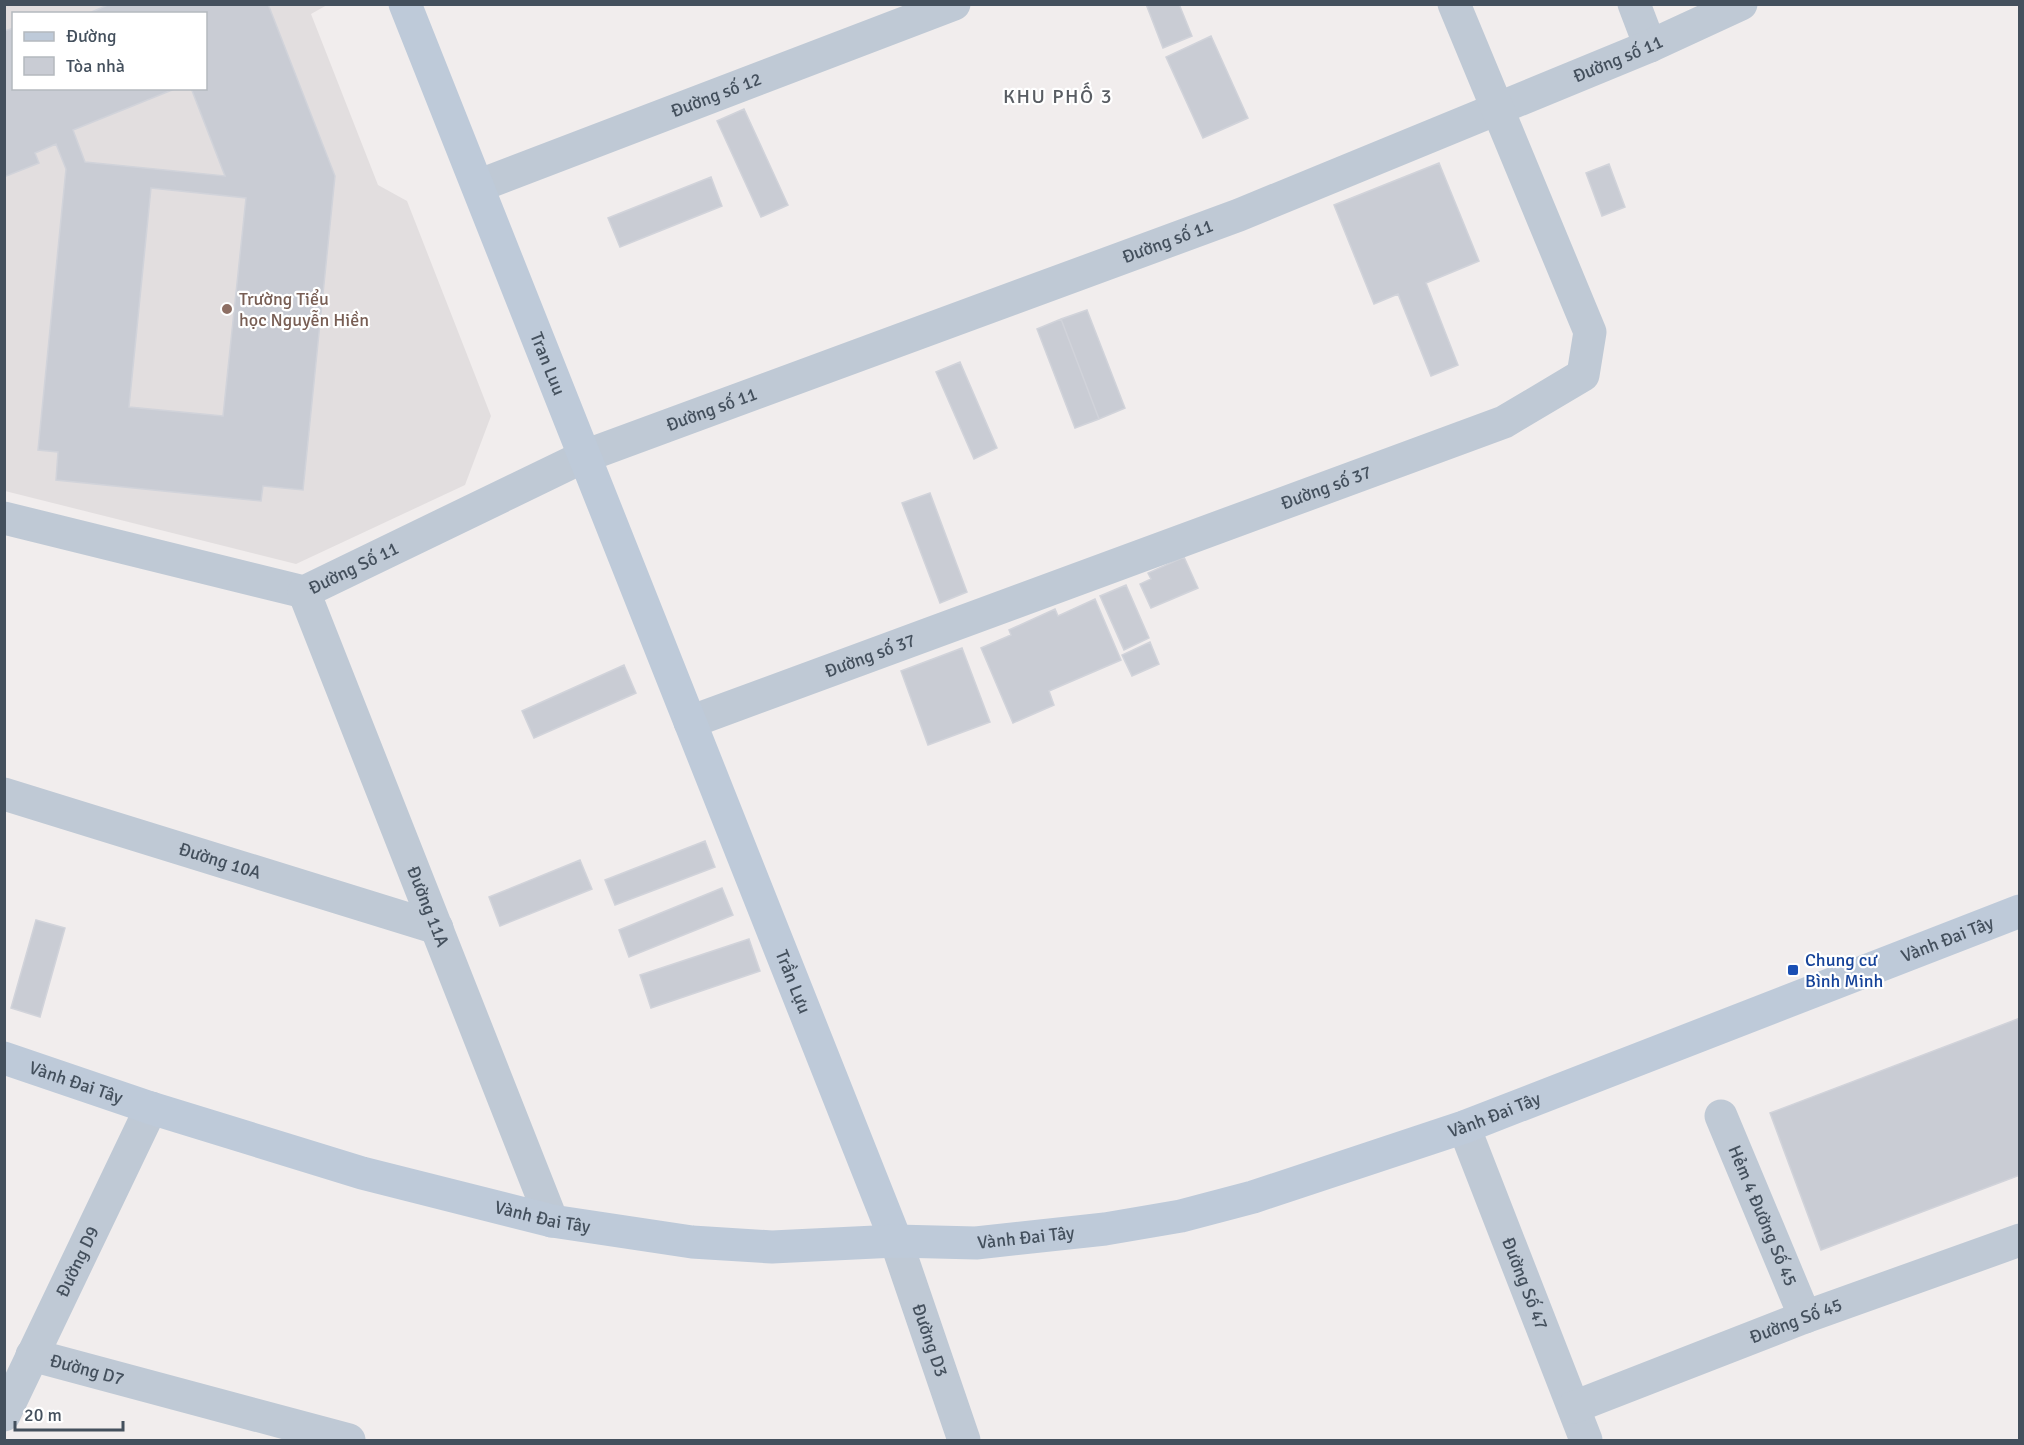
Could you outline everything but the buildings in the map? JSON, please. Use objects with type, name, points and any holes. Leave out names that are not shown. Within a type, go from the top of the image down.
[{"type":"street","name":"Tran Luu","points":[[405,4],[690,722]]},
{"type":"street","name":"Đường số 12","points":[[477,186],[954,4]]},
{"type":"street","name":"Đường số 37","points":[[690,722],[1504,422],[1582,375],[1590,332],[1454,4]]},
{"type":"street","points":[[1634,4],[1650,46]]},
{"type":"street","name":"Đường số 11","points":[[585,456],[1239,215],[1650,46],[1740,4]]},
{"type":"street","name":"Đường Số 11","points":[[4,518],[304,592],[585,456]]},
{"type":"street","name":"Đường 11A","points":[[304,592],[552,1221]]},
{"type":"street","name":"Trần Lựu","points":[[690,722],[896,1241]]},
{"type":"street","name":"Đường 10A","points":[[4,794],[437,928]]},
{"type":"street","name":"Vành Đai Tây","points":[[4,1058],[151,1108],[362,1173],[552,1221],[692,1242],[772,1246],[896,1241],[976,1243],[1105,1229],[1181,1216],[1253,1197],[1464,1127],[2019,912]]},
{"type":"street","name":"Đường D9","points":[[4,1415],[151,1108]]},
{"type":"street","name":"Hẻm 4 Đường Số 45","points":[[1721,1116],[1805,1317]]},
{"type":"street","name":"Đường Số 47","points":[[1464,1127],[1586,1440]]},
{"type":"street","name":"Đường Số 45","points":[[1574,1407],[1805,1317],[2019,1240]]},
{"type":"street","name":"Đường D3","points":[[896,1241],[964,1440]]},
{"type":"street","name":"Đường D7","points":[[33,1355],[244,1427],[349,1440]]},
{"type":"shaded area","name":"Trường Tiểu học Nguyễn Hiền","points":[[4,5],[327,5],[311,14],[378,185],[407,201],[491,416],[465,485],[296,564],[5,491]]},
{"type":"place","name":"Trường Tiểu học Nguyễn Hiền","points":[[227,309]]},
{"type":"place","name":"Chung cư Bình Minh","points":[[1793,970]]},
{"type":"district","name":"KHU PHỐ 3","points":[[1058,96]]}]
